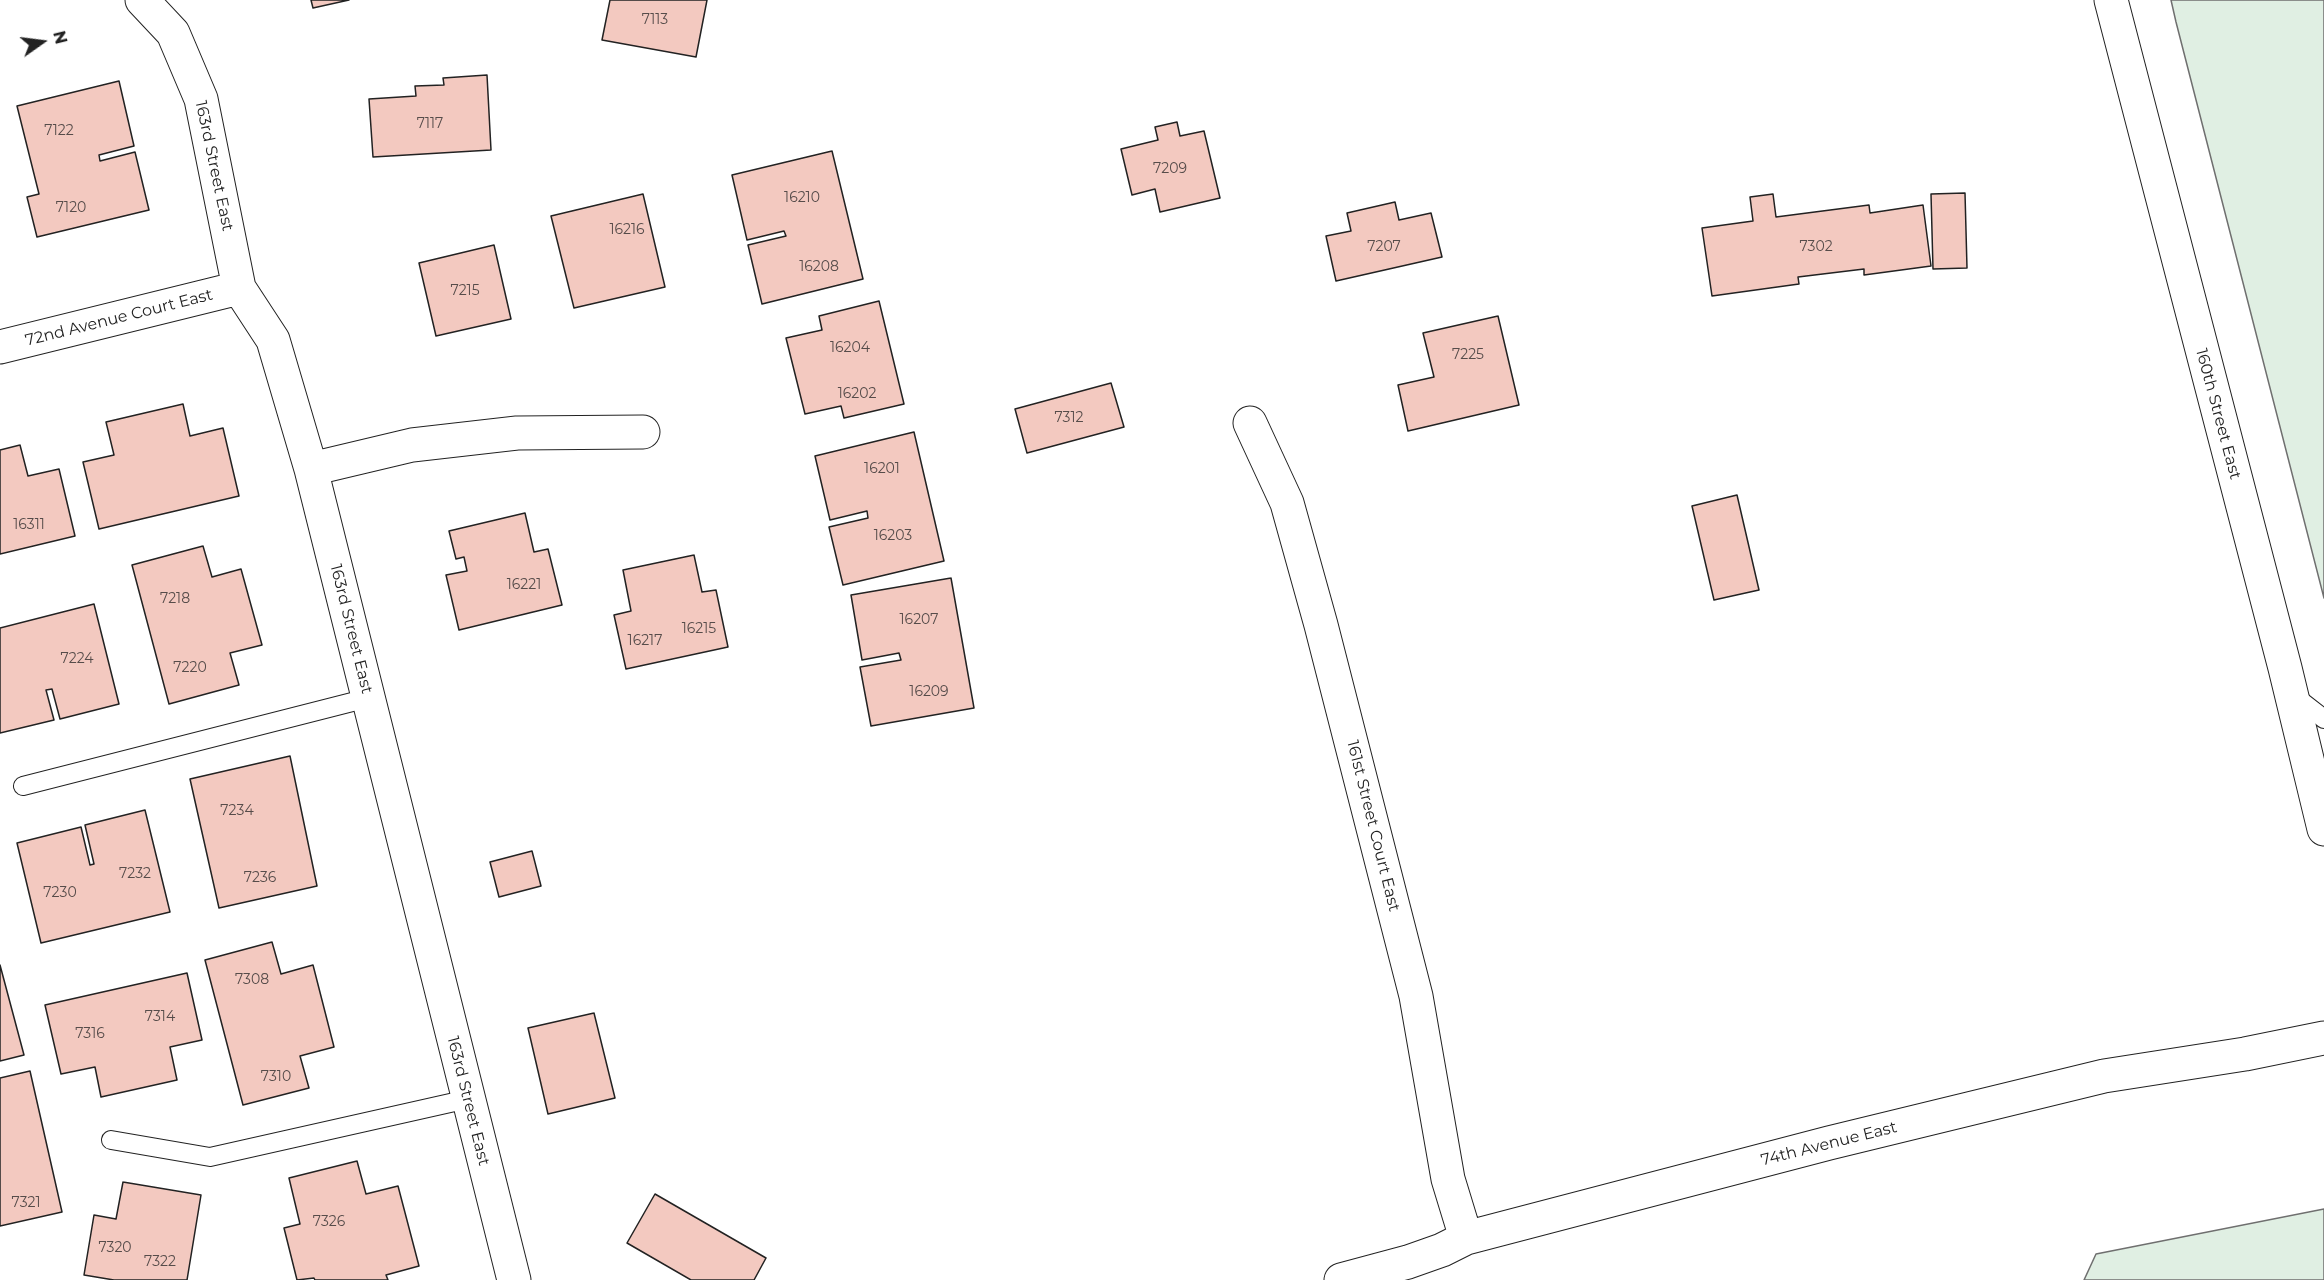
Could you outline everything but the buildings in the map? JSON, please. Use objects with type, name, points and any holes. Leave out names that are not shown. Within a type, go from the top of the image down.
[{"type":"street","name":"163rd Street East","points":[[142,0],[172,33],[201,99],[239,288],[273,340],[311,469],[514,1280]]},
{"type":"street","name":"160th Street East","points":[[2110,0],[2291,693],[2324,829]]},
{"type":"street","name":"72nd Avenue Court East","points":[[0,347],[239,288]]},
{"type":"street","name":"161st Street Court East","points":[[1250,423],[1287,503],[1321,624],[1416,996],[1448,1179],[1466,1238]]},
{"type":"street","points":[[311,469],[412,445],[517,434],[643,432]]},
{"type":"street","name":"74th Avenue East","points":[[1341,1280],[1408,1262],[1442,1250],[1466,1238],[1829,1143],[2104,1076],[2245,1054],[2324,1038]]},
{"type":"lane","points":[[2291,693],[2324,719]]},
{"type":"lane","points":[[23,786],[368,698]]},
{"type":"lane","points":[[111,1140],[210,1157],[468,1099]]},
{"type":"green space","points":[[2171,0],[2324,0],[2324,598],[2176,22]]},
{"type":"green space","points":[[2324,1209],[2324,1280],[2084,1280],[2096,1254]]}]
